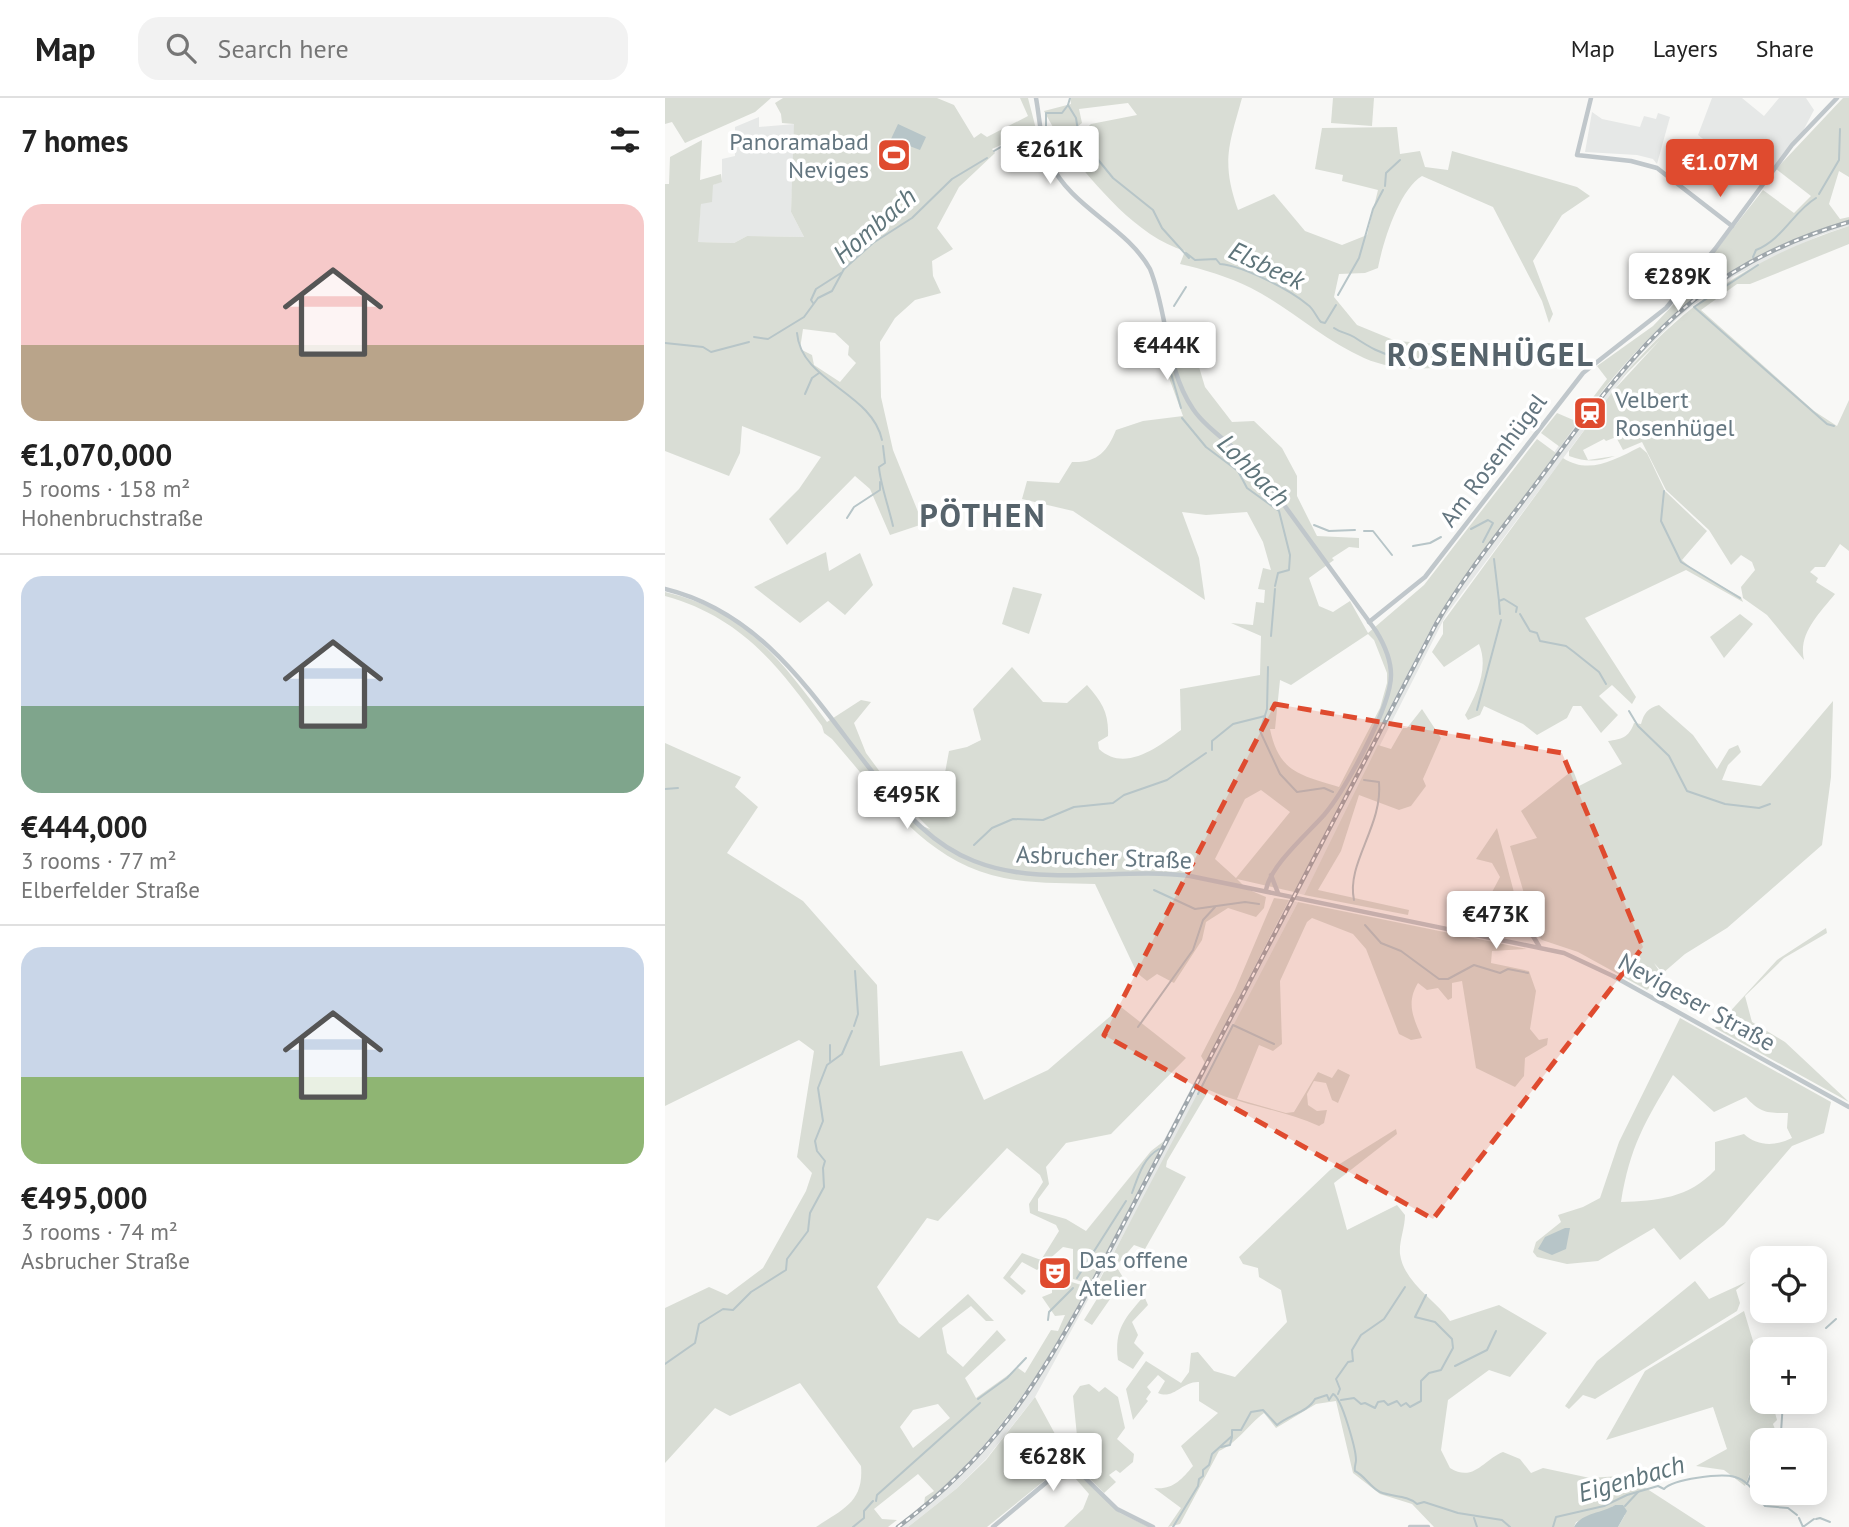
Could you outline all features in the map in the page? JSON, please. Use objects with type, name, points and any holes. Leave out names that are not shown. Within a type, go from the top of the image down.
[{"type":"main road","points":[[1034,98],[1045,150],[1055,171],[1080,201],[1142,255],[1150,269],[1181,384],[1192,408],[1243,452],[1260,472],[1369,622],[1388,656],[1390,689],[1343,788],[1271,874],[1266,890]]},
{"type":"main road","points":[[1591,98],[1577,155],[1635,161],[1657,168],[1732,226]]},
{"type":"main road","name":"Am Rosenhügel","points":[[1369,622],[1425,577],[1583,373],[1661,313],[1732,226],[1792,145],[1837,98]]},
{"type":"main road","name":"Asbrucher Straße","points":[[665,589],[712,604],[761,637],[901,807],[935,839],[962,856],[1015,873],[1153,872],[1266,890],[1522,943]]},
{"type":"main road","points":[[1271,874],[1279,894]]},
{"type":"main road","points":[[1525,923],[1540,947]]},
{"type":"main road","name":"Nevigeser Straße","points":[[1522,943],[1576,957],[1849,1107]]},
{"type":"main road","points":[[993,1527],[1068,1467],[1077,1470],[1117,1509],[1153,1527]]},
{"type":"main road","points":[[1410,1527],[1428,1527]]},
{"type":"highlighted area","points":[[1275,704],[1562,753],[1643,947],[1433,1219],[1104,1035]]},
{"type":"shaded area","points":[[665,98],[771,98],[755,112],[685,143],[672,122],[665,124]]},
{"type":"shaded area","points":[[783,98],[937,98],[954,105],[974,138],[981,133],[987,137],[1028,116],[1020,98],[1028,98],[1036,129],[992,149],[995,153],[959,187],[937,228],[953,249],[932,261],[933,276],[941,293],[915,300],[895,318],[880,342],[881,397],[893,450],[923,524],[890,535],[870,489],[855,476],[787,545],[769,519],[799,489],[821,457],[742,426],[740,453],[729,476],[665,451],[665,184],[669,184],[670,157],[702,140],[700,180],[721,174],[722,182],[713,185],[712,202],[701,204],[698,242],[734,243],[747,236],[804,237],[791,212],[794,124],[782,123],[775,103]],"holes":[[[803,329],[835,333],[849,346],[848,355],[856,363],[840,382],[814,365],[812,355],[800,349]]]},
{"type":"shaded area","points":[[1070,98],[1242,98],[1233,129],[1228,166],[1238,210],[1274,194],[1305,231],[1342,245],[1367,235],[1378,190],[1342,181],[1343,175],[1315,169],[1322,128],[1397,127],[1400,154],[1420,151],[1425,167],[1448,170],[1452,151],[1577,187],[1590,196],[1562,215],[1533,261],[1553,314],[1549,323],[1542,301],[1493,207],[1422,176],[1399,204],[1378,268],[1365,273],[1339,274],[1334,297],[1357,325],[1396,341],[1483,347],[1495,350],[1495,356],[1447,367],[1413,368],[1380,364],[1349,351],[1251,288],[1234,280],[1180,264],[1185,251],[1167,244],[1134,222],[1104,193],[1065,148],[1091,124],[1137,115],[1128,103],[1079,109],[1082,123],[1073,130],[1054,129],[1044,111],[1071,104]]},
{"type":"shaded area","points":[[1333,98],[1374,98],[1372,126],[1331,123]]},
{"type":"shaded area","points":[[1712,98],[1742,98],[1764,116],[1779,98],[1806,98],[1814,110],[1803,131],[1761,184],[1698,135]]},
{"type":"shaded area","points":[[1843,98],[1849,98],[1849,177],[1839,171],[1829,204],[1840,219],[1849,217],[1849,221],[1773,250],[1707,290],[1676,313],[1620,369],[1594,402],[1591,400],[1607,379],[1597,366],[1653,326],[1672,306],[1763,190],[1794,213],[1811,196],[1776,169]]},
{"type":"shaded area","points":[[1592,112],[1602,119],[1640,127],[1644,116],[1656,119],[1658,113],[1670,117],[1657,164],[1653,159],[1637,155],[1585,152]]},
{"type":"shaded area","points":[[759,117],[759,127],[795,124],[791,212],[804,237],[747,236],[734,243],[697,242],[701,204],[713,185],[722,181],[722,159],[735,156],[735,127]]},
{"type":"shaded area","points":[[898,124],[926,137],[920,150],[891,139]]},
{"type":"shaded area","points":[[1849,221],[1849,226],[1821,235],[1728,279],[1683,313],[1641,354],[1446,615],[1304,895],[1294,892],[1442,611],[1591,400],[1594,401],[1654,332],[1680,308],[1726,275],[1776,247]]},
{"type":"shaded area","points":[[1849,226],[1849,244],[1750,284],[1737,284],[1701,310],[1814,411],[1837,426],[1849,400],[1849,551],[1840,544],[1825,567],[1815,567],[1810,572],[1818,578],[1816,582],[1835,594],[1807,633],[1804,660],[1767,615],[1743,598],[1741,587],[1755,570],[1752,562],[1741,555],[1731,565],[1709,530],[1666,490],[1642,442],[1623,450],[1616,437],[1606,441],[1604,439],[1583,450],[1588,460],[1569,456],[1569,451],[1613,391],[1660,340],[1621,379],[1669,328],[1723,285],[1783,252]]},
{"type":"shaded area","points":[[1161,327],[1188,330],[1205,387],[1232,422],[1254,421],[1282,448],[1297,476],[1297,496],[1317,536],[1359,538],[1359,548],[1349,547],[1309,578],[1319,606],[1333,612],[1350,601],[1368,633],[1424,585],[1537,439],[1556,453],[1434,623],[1294,892],[1237,879],[1247,889],[1266,897],[1264,908],[1256,917],[1228,908],[1206,922],[1202,940],[1174,983],[1157,974],[1147,981],[1137,973],[1095,884],[1004,878],[976,870],[951,858],[928,842],[887,804],[824,733],[822,726],[790,683],[755,646],[715,617],[692,605],[665,596],[665,592],[693,600],[739,625],[776,658],[827,722],[861,700],[871,702],[854,723],[866,753],[886,780],[882,789],[912,822],[930,829],[916,815],[942,789],[949,751],[981,740],[973,709],[1012,667],[1043,702],[1067,703],[1087,685],[1106,714],[1108,736],[1098,742],[1099,749],[1109,756],[1130,758],[1152,750],[1181,730],[1180,689],[1260,675],[1261,636],[1231,623],[1253,625],[1256,602],[1264,603],[1265,590],[1258,589],[1263,568],[1271,570],[1263,542],[1247,512],[1206,515],[1182,512],[1199,558],[1205,600],[1073,511],[1022,499],[1027,481],[1059,483],[1072,462],[1088,461],[1100,455],[1116,430],[1143,421],[1183,416],[1153,334]],"holes":[[[1368,634],[1374,640],[1387,673],[1387,683],[1380,708],[1339,787],[1303,775],[1286,764],[1279,755],[1270,729],[1275,729],[1280,680],[1291,685]],[[1261,790],[1290,812],[1236,878],[1215,859],[1245,799]]]},
{"type":"shaded area","points":[[1557,413],[1578,422],[1560,447],[1541,433]]},
{"type":"shaded area","points":[[1640,447],[1647,453],[1665,491],[1707,531],[1682,560],[1696,572],[1741,597],[1743,602],[1686,570],[1585,618],[1636,697],[1632,704],[1612,685],[1599,696],[1618,715],[1601,733],[1581,706],[1573,706],[1567,718],[1537,735],[1523,724],[1484,706],[1480,715],[1468,720],[1465,715],[1482,671],[1482,653],[1479,644],[1444,667],[1432,652],[1443,634],[1443,622],[1563,458],[1582,465],[1601,464]]},
{"type":"shaded area","points":[[826,552],[829,571],[860,553],[873,585],[845,615],[828,601],[800,623],[754,587]]},
{"type":"shaded area","points":[[1013,587],[1042,594],[1029,634],[1002,624]]},
{"type":"shaded area","points":[[1740,614],[1753,624],[1724,658],[1710,637]]},
{"type":"shaded area","points":[[1833,701],[1831,777],[1822,845],[1727,928],[1685,954],[1663,973],[1654,963],[1662,975],[1647,990],[1578,952],[1542,940],[1536,934],[1510,846],[1537,838],[1521,811],[1573,770],[1579,786],[1622,764],[1608,741],[1627,735],[1634,723],[1641,724],[1647,712],[1659,705],[1693,735],[1717,769],[1729,749],[1738,745],[1741,752],[1728,765],[1722,780],[1761,786]]},
{"type":"shaded area","points":[[1422,709],[1441,738],[1423,779],[1426,786],[1411,806],[1399,810],[1359,795],[1341,851],[1318,890],[1409,910],[1408,915],[1304,895],[1378,745],[1391,749],[1403,728],[1407,728]]},
{"type":"shaded area","points":[[665,743],[741,777],[735,787],[758,807],[727,853],[803,901],[877,985],[880,1066],[962,1051],[984,1100],[1048,1070],[1121,1007],[1186,1058],[1111,1134],[1066,1143],[1046,1167],[1049,1184],[1038,1199],[1038,1211],[1066,1219],[1086,1231],[1151,1151],[1164,1141],[1090,1284],[1073,1279],[1073,1249],[1063,1247],[1037,1270],[1022,1262],[1010,1277],[1026,1291],[1022,1295],[1003,1278],[1022,1253],[1041,1260],[1059,1231],[1056,1225],[1030,1213],[1029,1204],[1043,1182],[1040,1175],[1007,1148],[938,1221],[927,1218],[877,1287],[899,1323],[919,1338],[968,1294],[994,1321],[986,1321],[971,1306],[942,1328],[947,1353],[963,1367],[997,1330],[1006,1340],[965,1378],[976,1398],[1018,1368],[1025,1373],[1051,1330],[1058,1331],[1065,1315],[1055,1316],[1042,1297],[1052,1293],[1052,1286],[1068,1281],[1088,1287],[1017,1404],[950,1481],[924,1504],[925,1497],[934,1491],[918,1474],[874,1509],[882,1519],[897,1520],[888,1527],[816,1527],[850,1503],[859,1488],[861,1466],[800,1383],[730,1416],[715,1408],[665,1463],[665,1308],[709,1287],[727,1295],[763,1268],[806,1191],[812,1173],[797,1157],[814,1051],[799,1040],[665,1106]],"holes":[[[938,1404],[950,1418],[913,1448],[900,1427],[913,1410]]]},
{"type":"shaded area","points":[[1497,828],[1521,919],[1518,926],[1481,920],[1483,909],[1500,877],[1492,863],[1476,859]]},
{"type":"shaded area","points":[[1274,898],[1289,900],[1205,1063],[1201,1056],[1235,990]]},
{"type":"shaded area","points":[[1289,900],[1298,902],[1160,1168],[1035,1397],[986,1459],[956,1489],[908,1527],[895,1527],[953,1480],[992,1440],[1059,1342]]},
{"type":"shaded area","points":[[1298,902],[1527,949],[1492,951],[1491,963],[1529,971],[1536,991],[1530,1029],[1539,1040],[1548,1038],[1547,1045],[1525,1058],[1524,1076],[1515,1087],[1476,1068],[1462,981],[1452,983],[1452,998],[1448,1000],[1438,988],[1427,990],[1418,983],[1412,1004],[1422,1038],[1411,1040],[1399,1034],[1366,949],[1353,934],[1312,918],[1307,922],[1280,981],[1282,1044],[1273,1051],[1259,1045],[1237,1099],[1286,1113],[1294,1112],[1318,1072],[1332,1078],[1338,1069],[1350,1075],[1338,1103],[1332,1100],[1326,1083],[1314,1081],[1307,1094],[1308,1105],[1317,1111],[1327,1110],[1324,1123],[1319,1126],[1209,1090],[1167,1161],[1166,1167],[1186,1177],[1145,1249],[1134,1245],[1116,1266],[1124,1279],[1092,1325],[1084,1320],[1100,1294],[1097,1285]]},
{"type":"shaded area","points":[[1826,928],[1827,933],[1784,958],[1745,996],[1752,1022],[1785,1042],[1849,1102],[1715,1028],[1777,960]]},
{"type":"shaded area","points":[[1680,1018],[1831,1102],[1824,1133],[1792,1146],[1724,1225],[1680,1260],[1654,1228],[1598,1261],[1567,1264],[1537,1257],[1533,1252],[1536,1242],[1561,1222],[1558,1215],[1600,1198],[1619,1142]],"holes":[[[1673,1075],[1714,1112],[1746,1097],[1764,1111],[1788,1113],[1787,1128],[1792,1138],[1767,1144],[1744,1134],[1715,1142],[1715,1170],[1694,1187],[1660,1199],[1621,1202],[1629,1165],[1640,1135]]]},
{"type":"shaded area","points":[[1396,1129],[1397,1134],[1334,1183],[1347,1230],[1397,1205],[1405,1215],[1400,1254],[1407,1274],[1450,1321],[1499,1305],[1547,1333],[1510,1377],[1489,1370],[1448,1400],[1441,1450],[1450,1468],[1466,1473],[1503,1452],[1520,1459],[1531,1473],[1543,1468],[1590,1478],[1635,1475],[1641,1485],[1706,1527],[1618,1527],[1625,1515],[1615,1505],[1605,1512],[1576,1522],[1574,1527],[1434,1527],[1412,1504],[1380,1494],[1353,1473],[1336,1401],[1316,1404],[1276,1428],[1264,1413],[1231,1444],[1219,1451],[1180,1524],[1168,1527],[1181,1508],[1154,1488],[1172,1486],[1193,1466],[1181,1446],[1218,1413],[1199,1401],[1199,1382],[1188,1384],[1169,1394],[1158,1393],[1165,1381],[1158,1375],[1147,1387],[1151,1392],[1146,1399],[1148,1401],[1133,1420],[1126,1389],[1146,1361],[1181,1383],[1189,1372],[1191,1353],[1198,1352],[1214,1371],[1235,1377],[1287,1322],[1281,1290],[1259,1277],[1258,1268],[1243,1264],[1239,1257],[1330,1170]]},
{"type":"shaded area","points":[[1570,1228],[1566,1249],[1552,1255],[1538,1249],[1545,1237]]},
{"type":"shaded area","points":[[1695,1281],[1709,1299],[1746,1282],[1736,1290],[1740,1303],[1737,1311],[1595,1399],[1583,1395],[1569,1409],[1565,1406],[1597,1361]]},
{"type":"shaded area","points":[[1144,1296],[1148,1305],[1132,1322],[1138,1335],[1134,1343],[1144,1353],[1133,1369],[1118,1360],[1119,1332],[1126,1318]]},
{"type":"shaded area","points":[[1744,1311],[1752,1337],[1750,1414],[1775,1414],[1777,1420],[1773,1424],[1774,1428],[1750,1428],[1750,1472],[1745,1486],[1724,1470],[1696,1466],[1727,1449],[1713,1407],[1606,1440],[1645,1371]]},
{"type":"shaded area","points":[[1089,1384],[1099,1392],[1105,1387],[1118,1397],[1125,1428],[1117,1439],[1134,1454],[1133,1462],[1120,1473],[1116,1470],[1109,1475],[1116,1482],[1104,1493],[1071,1460],[1078,1446],[1073,1396],[1080,1386]]},
{"type":"shaded area","points":[[1035,1397],[1068,1458],[1066,1463],[987,1527],[908,1527],[956,1489],[986,1460]]},
{"type":"shaded area","points":[[1067,1469],[1078,1474],[1120,1513],[1149,1527],[1064,1527],[1083,1509],[1089,1494],[1075,1478],[1053,1481]]},
{"type":"shaded area","points":[[1615,1505],[1623,1505],[1627,1511],[1618,1527],[1574,1527],[1582,1519]]},
{"type":"waterway","name":"Lohbach","points":[[1070,98],[1068,105],[1076,118],[1078,131]]},
{"type":"waterway","name":"Hombach","points":[[1046,127],[1046,113],[1062,113],[1068,105]]},
{"type":"waterway","name":"Hombach","points":[[994,151],[1033,128]]},
{"type":"waterway","points":[[1819,194],[1839,160],[1840,129]]},
{"type":"waterway","name":"Lohbach","points":[[1082,140],[1113,178],[1153,210],[1162,228],[1189,258]]},
{"type":"waterway","name":"Hombach","points":[[754,337],[768,339],[804,317],[818,298],[832,291],[844,269],[873,243],[912,218],[952,179],[987,158]]},
{"type":"waterway","points":[[1385,186],[1386,173],[1400,160]]},
{"type":"waterway","points":[[1338,295],[1359,258],[1373,209],[1383,190]]},
{"type":"waterway","points":[[1753,257],[1756,250],[1774,239],[1816,198]]},
{"type":"waterway","name":"Elsbeek","points":[[1186,253],[1195,260],[1216,259],[1220,264],[1241,269],[1266,280],[1312,308],[1321,322],[1325,323],[1336,305]]},
{"type":"waterway","points":[[1758,265],[1694,307],[1827,424],[1834,426]]},
{"type":"waterway","points":[[813,303],[811,300],[816,289],[841,273]]},
{"type":"waterway","name":"Lohbach","points":[[1174,306],[1186,287]]},
{"type":"waterway","name":"Elsbeek","points":[[1334,328],[1375,350],[1399,358]]},
{"type":"waterway","name":"Lohbach","points":[[1159,332],[1181,408]]},
{"type":"waterway","points":[[797,333],[801,350],[811,364],[865,410],[876,424],[882,440]]},
{"type":"waterway","name":"Hombach","points":[[665,343],[703,347],[711,352],[749,342]]},
{"type":"waterway","points":[[805,394],[812,378],[819,373]]},
{"type":"waterway","name":"Lohbach","points":[[1182,418],[1206,447],[1238,471],[1247,488],[1279,511],[1290,555],[1289,570],[1278,573],[1275,586]]},
{"type":"waterway","points":[[883,446],[885,463],[879,467],[893,526]]},
{"type":"waterway","points":[[847,518],[854,507],[880,490],[880,482]]},
{"type":"waterway","name":"Elsbeek","points":[[1664,491],[1661,521],[1681,562],[1740,598]]},
{"type":"waterway","points":[[1471,529],[1488,520],[1493,523],[1483,542]]},
{"type":"waterway","points":[[1314,525],[1329,531],[1355,530]]},
{"type":"waterway","points":[[1364,531],[1373,531],[1392,555]]},
{"type":"waterway","points":[[1413,546],[1430,543],[1441,537]]},
{"type":"waterway","points":[[1494,559],[1499,601],[1504,599],[1517,607],[1516,612]]},
{"type":"waterway","name":"Lohbach","points":[[1271,636],[1275,589]]},
{"type":"waterway","points":[[1499,602],[1500,614]]},
{"type":"waterway","points":[[1520,614],[1530,631],[1537,633],[1540,641],[1566,646],[1599,672],[1606,684]]},
{"type":"waterway","points":[[1477,710],[1501,620]]},
{"type":"waterway","name":"Lohbach","points":[[1268,667],[1267,709],[1260,731],[1280,774],[1297,792],[1324,788],[1333,792]]},
{"type":"waterway","points":[[1629,711],[1638,726],[1669,756],[1687,791],[1725,804],[1759,808],[1770,804]]},
{"type":"waterway","points":[[1212,750],[1212,741],[1233,724],[1265,716]]},
{"type":"waterway","points":[[974,845],[992,828],[1013,819],[1043,820],[1074,807],[1113,803],[1124,795],[1167,780],[1206,753]]},
{"type":"waterway","name":"Lohbach","points":[[1354,900],[1355,872],[1379,798],[1379,782],[1364,780]]},
{"type":"waterway","points":[[665,789],[678,788]]},
{"type":"waterway","points":[[1154,890],[1195,909],[1245,902],[1259,904]]},
{"type":"waterway","points":[[1138,1027],[1193,950],[1203,920],[1215,907]]},
{"type":"waterway","name":"Lohbach","points":[[1365,925],[1381,943],[1401,951],[1439,979],[1448,979],[1474,965],[1500,973],[1508,969],[1528,973]]},
{"type":"waterway","points":[[854,1026],[858,1014],[855,971]]},
{"type":"waterway","points":[[1198,1094],[1233,1025],[1274,1044]]},
{"type":"waterway","points":[[665,1364],[695,1343],[699,1324],[723,1309],[733,1310],[751,1292],[786,1270],[787,1259],[808,1231],[810,1213],[824,1187],[825,1161],[817,1151],[815,1141],[823,1121],[818,1088],[827,1065],[842,1054],[852,1031]]},
{"type":"waterway","points":[[830,1045],[830,1061]]},
{"type":"waterway","points":[[1132,1193],[1145,1163],[1159,1149]]},
{"type":"waterway","points":[[1077,1278],[1126,1201]]},
{"type":"waterway","points":[[1338,1394],[1340,1389],[1336,1379],[1348,1362],[1353,1361],[1352,1350],[1361,1335],[1384,1319],[1405,1287]]},
{"type":"waterway","points":[[1048,1320],[1049,1312],[1073,1288]]},
{"type":"waterway","points":[[1341,1400],[1354,1398],[1361,1404],[1375,1408],[1378,1402],[1384,1401],[1388,1405],[1397,1401],[1401,1406],[1406,1403],[1410,1407],[1421,1401],[1421,1381],[1429,1373],[1441,1370],[1453,1348],[1452,1339],[1435,1322],[1415,1317],[1426,1295]]},
{"type":"waterway","points":[[1826,1328],[1836,1319]]},
{"type":"waterway","points":[[1455,1366],[1487,1350],[1496,1331]]},
{"type":"waterway","points":[[978,1399],[1007,1378],[1026,1358]]},
{"type":"waterway","name":"Eigenbach","points":[[1173,1527],[1198,1486],[1212,1454],[1232,1436],[1232,1430],[1241,1430],[1251,1412],[1263,1410],[1277,1425],[1308,1407],[1315,1399],[1327,1395],[1329,1400],[1333,1394],[1344,1414],[1351,1436],[1356,1460],[1355,1471],[1376,1490],[1409,1499],[1417,1504],[1424,1502],[1458,1513],[1502,1520],[1510,1527]]},
{"type":"waterway","points":[[876,1501],[877,1495],[980,1403]]},
{"type":"waterway","points":[[1781,1428],[1782,1414]]},
{"type":"waterway","name":"Eigenbach","points":[[1221,1447],[1230,1445],[1232,1437]]},
{"type":"waterway","name":"Eigenbach","points":[[1553,1527],[1556,1517],[1604,1506],[1627,1495],[1658,1486],[1664,1489],[1677,1482],[1719,1476],[1740,1479],[1749,1485],[1765,1506],[1788,1508],[1797,1515]]},
{"type":"waterway","points":[[1747,1484],[1750,1476]]},
{"type":"waterway","points":[[1625,1506],[1638,1492]]},
{"type":"waterway","points":[[853,1527],[864,1518],[864,1511],[873,1501]]},
{"type":"waterway","points":[[1474,1518],[1477,1527]]},
{"type":"waterway","name":"Eigenbach","points":[[1799,1518],[1803,1527],[1814,1519]]},
{"type":"waterway","name":"Eigenbach","points":[[1816,1519],[1830,1522]]},
{"type":"railway","points":[[898,1527],[931,1501],[986,1446],[1031,1388],[1051,1356],[1091,1286],[1436,624],[1485,551],[1604,394],[1669,322],[1705,292],[1746,265],[1793,242],[1849,222]]},
{"type":"place","name":"Panoramabad Neviges","points":[[894,155]]},
{"type":"place","name":"Velbert Rosenhügel","points":[[1590,413]]},
{"type":"place","name":"Das offene Atelier","points":[[1055,1273]]},
{"type":"district","name":"ROSENHÜGEL","points":[[1491,354]]},
{"type":"district","name":"PÖTHEN","points":[[983,515]]}]
